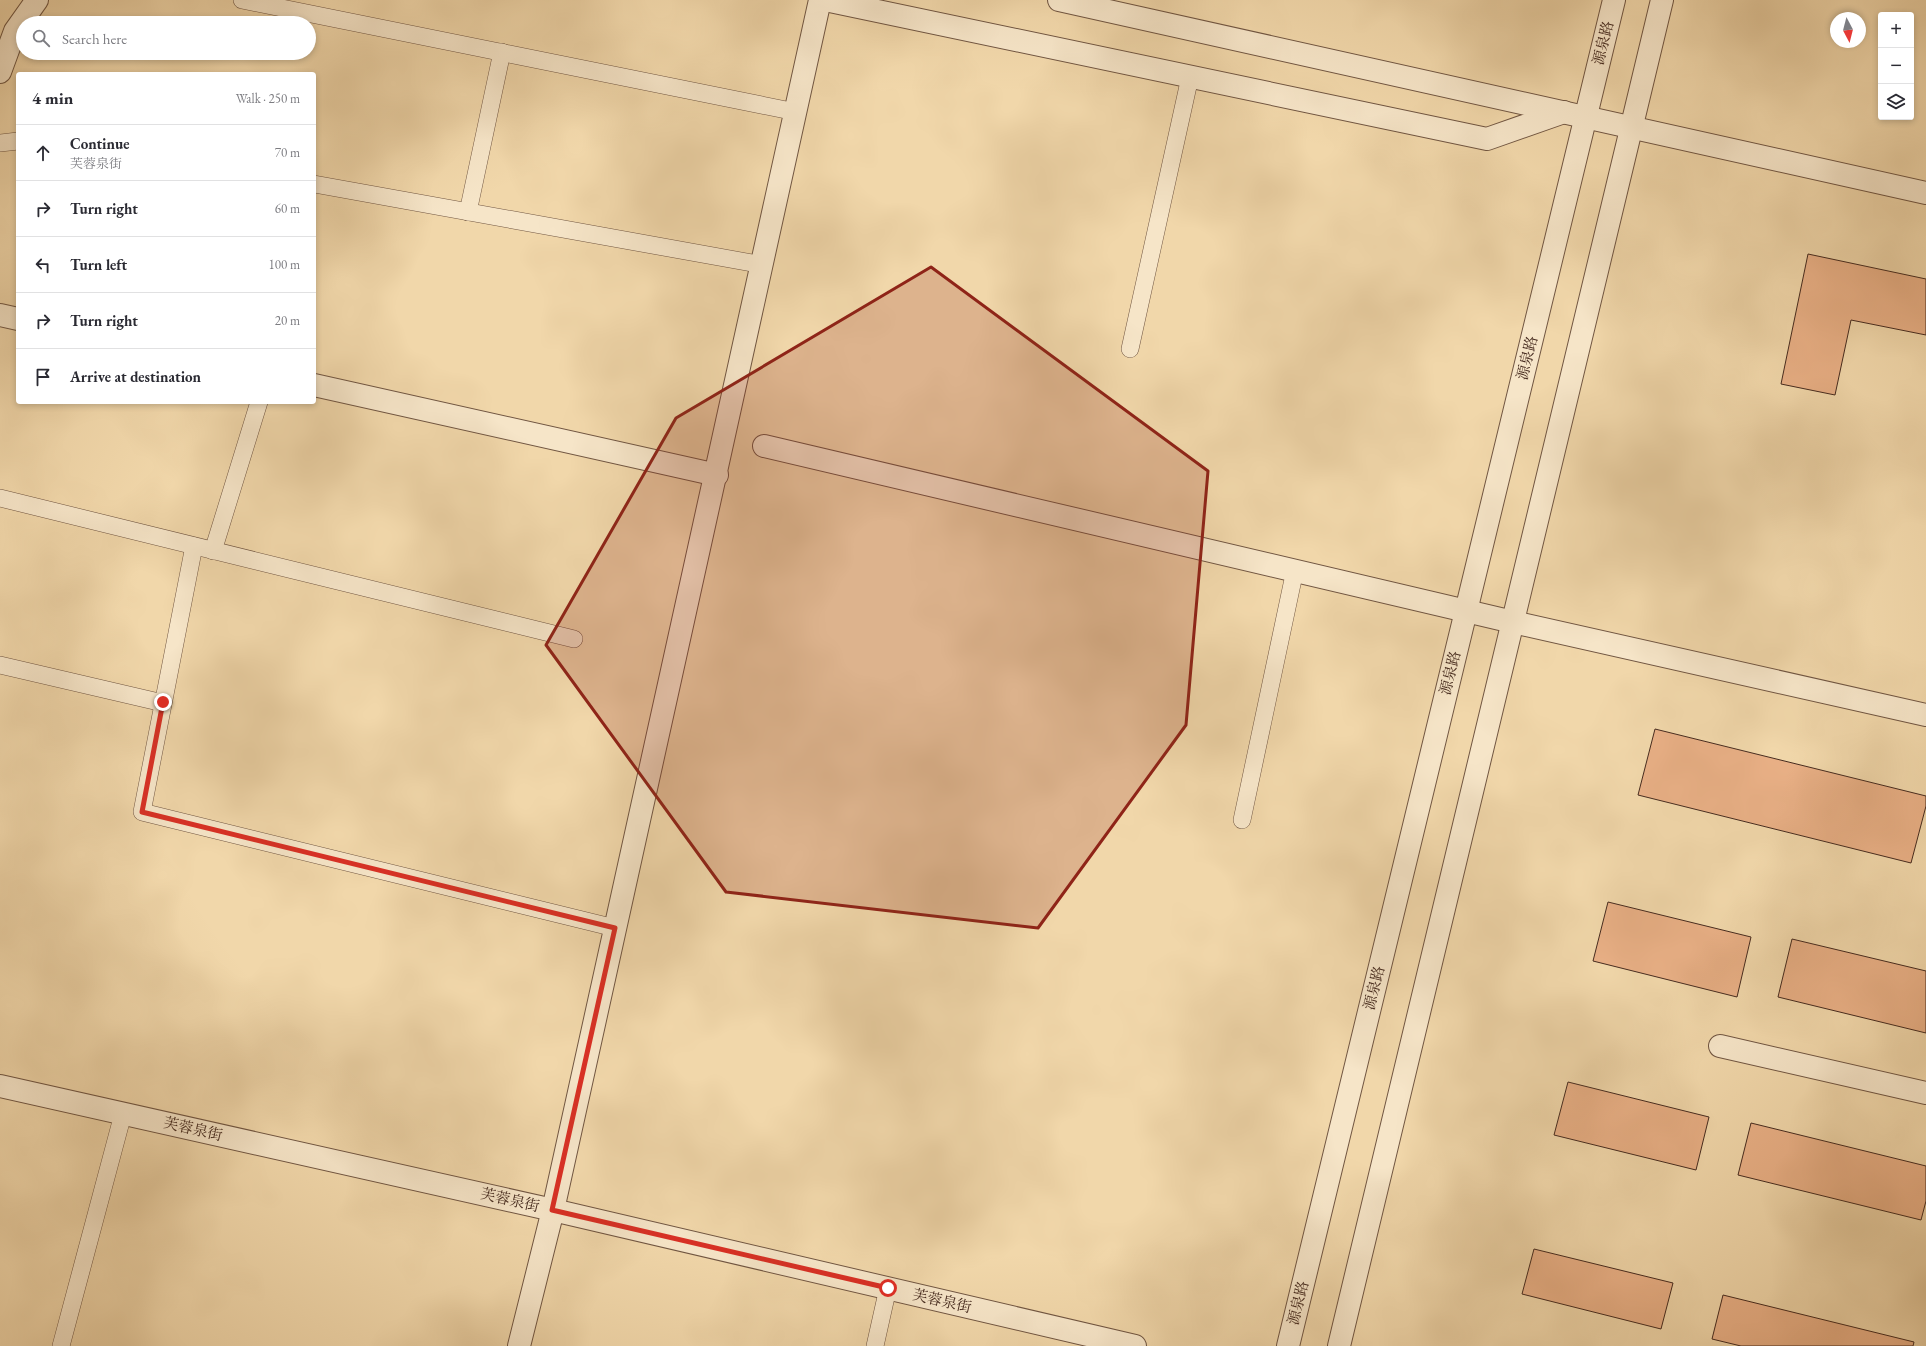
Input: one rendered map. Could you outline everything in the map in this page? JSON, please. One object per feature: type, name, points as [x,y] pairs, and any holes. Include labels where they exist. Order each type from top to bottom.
[{"type":"street","points":[[26,16],[37,0]]},
{"type":"street","points":[[519,1346],[552,1210],[717,475],[820,0]]},
{"type":"street","points":[[825,0],[1487,139],[1564,112]]},
{"type":"street","points":[[1059,0],[1926,193]]},
{"type":"street","name":"源泉路","points":[[1288,1346],[1614,0]]},
{"type":"street","points":[[1339,1346],[1662,0]]},
{"type":"street","points":[[0,72],[16,31]]},
{"type":"street","points":[[0,315],[16,319]]},
{"type":"street","points":[[316,385],[717,475]]},
{"type":"street","points":[[764,446],[1513,622],[1926,716]]},
{"type":"street","points":[[1720,1046],[1926,1093]]},
{"type":"street","name":"芙蓉泉街","points":[[0,1086],[552,1210],[1135,1346]]},
{"type":"lane","points":[[242,0],[796,112]]},
{"type":"lane","points":[[468,212],[502,52]]},
{"type":"lane","points":[[1130,349],[1190,76]]},
{"type":"lane","points":[[0,143],[16,141]]},
{"type":"lane","points":[[316,184],[762,265]]},
{"type":"lane","points":[[213,551],[258,404]]},
{"type":"lane","points":[[0,498],[574,639]]},
{"type":"lane","points":[[194,546],[142,812],[615,928]]},
{"type":"lane","points":[[1242,820],[1295,570]]},
{"type":"lane","points":[[0,666],[163,702]]},
{"type":"lane","points":[[60,1346],[123,1114]]},
{"type":"lane","points":[[875,1346],[888,1288]]},
{"type":"highlighted area","points":[[931,267],[1208,471],[1186,725],[1038,928],[726,892],[546,645],[676,418]]},
{"type":"building","points":[[1808,254],[1926,279],[1926,335],[1851,320],[1835,395],[1781,384]]},
{"type":"building","points":[[1655,729],[1926,796],[1926,806],[1911,863],[1638,795]]},
{"type":"building","points":[[1608,902],[1751,937],[1737,997],[1593,961]]},
{"type":"building","points":[[1792,939],[1926,971],[1926,1033],[1778,997]]},
{"type":"building","points":[[1568,1082],[1709,1117],[1696,1170],[1554,1135]]},
{"type":"building","points":[[1751,1123],[1926,1166],[1926,1201],[1921,1220],[1738,1175]]},
{"type":"building","points":[[1534,1249],[1673,1283],[1661,1329],[1522,1294]]},
{"type":"building","points":[[1723,1295],[1914,1342],[1913,1346],[1741,1346],[1712,1339]]},
{"type":"route","points":[[163,702],[142,812],[615,928],[552,1210],[888,1288]]}]
